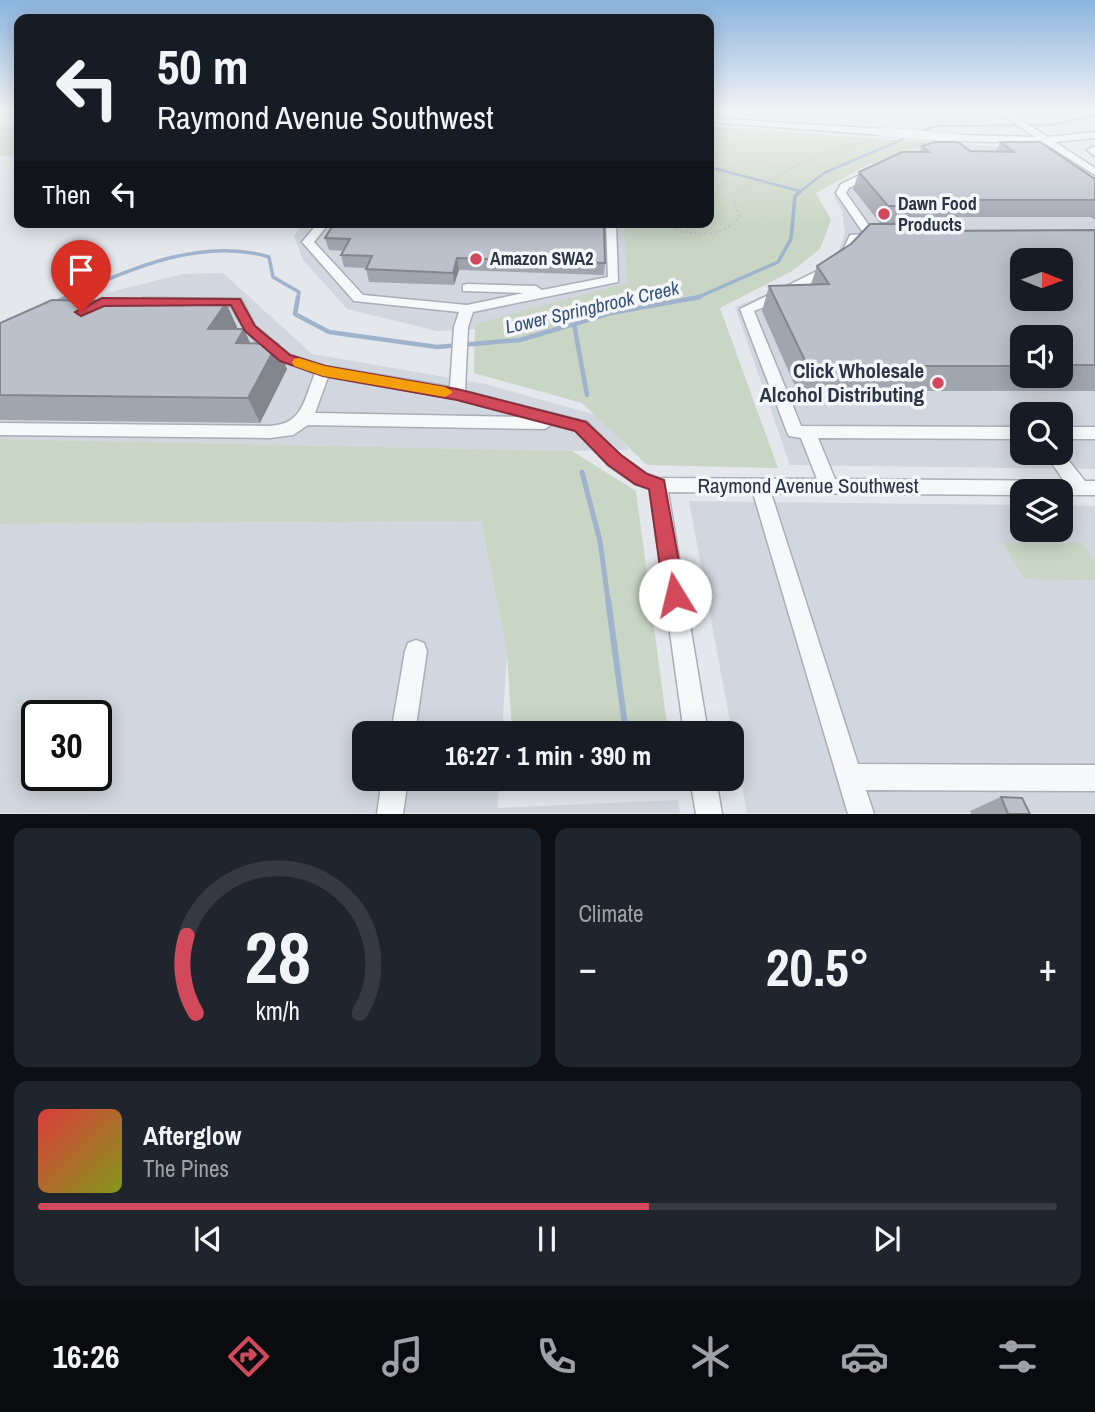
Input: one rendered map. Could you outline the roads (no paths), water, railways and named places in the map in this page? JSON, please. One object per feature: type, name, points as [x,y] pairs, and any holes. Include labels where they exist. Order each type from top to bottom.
[{"type":"street","points":[[1062,149],[1092,169]]},
{"type":"street","points":[[886,165],[842,188],[842,195],[879,237],[854,237],[850,247],[830,268],[797,287],[747,309],[795,432],[1010,433]]},
{"type":"street","points":[[1068,167],[1092,169]]},
{"type":"street","points":[[320,228],[308,243],[359,298],[467,309],[614,279],[611,228]]},
{"type":"street","points":[[467,288],[531,288],[545,293]]},
{"type":"street","name":"Raymond Avenue Southwest","points":[[129,302],[236,302],[250,328],[285,358],[323,371],[457,394],[572,423],[592,434],[614,460],[658,485],[1087,488]]},
{"type":"street","points":[[457,394],[461,327],[467,309]]},
{"type":"street","points":[[305,419],[323,371]]},
{"type":"street","points":[[0,429],[270,432],[287,430],[305,419],[572,423]]},
{"type":"street","points":[[807,432],[828,486]]},
{"type":"street","points":[[1073,433],[1095,433]]},
{"type":"street","points":[[1064,465],[1087,488]]},
{"type":"street","points":[[658,485],[694,721]]},
{"type":"street","points":[[760,486],[861,814]]},
{"type":"street","points":[[405,721],[416,651]]},
{"type":"street","points":[[849,778],[1095,778]]},
{"type":"street","points":[[390,814],[393,791]]},
{"type":"street","points":[[705,791],[709,814]]},
{"type":"waterway","name":"Lower Springbrook Creek","points":[[797,194],[824,173],[880,149]]},
{"type":"waterway","points":[[714,168],[800,191]]},
{"type":"waterway","name":"Lower Springbrook Creek","points":[[698,297],[778,262],[791,239],[795,196],[800,192]]},
{"type":"waterway","name":"Lower Springbrook Creek","points":[[63,299],[138,268],[190,254],[217,251],[269,257],[273,277],[299,292],[298,299]]},
{"type":"waterway","name":"Lower Springbrook Creek","points":[[56,302],[67,297]]},
{"type":"waterway","name":"Lower Springbrook Creek","points":[[298,297],[295,314],[329,332],[437,347],[520,340],[611,313],[698,297]]},
{"type":"waterway","points":[[574,324],[587,395]]},
{"type":"waterway","points":[[582,472],[600,541],[608,600]]},
{"type":"waterway","points":[[608,599],[624,721]]},
{"type":"place","name":"Dawn Food Products","points":[[884,214]]},
{"type":"place","name":"Amazon SWA2","points":[[476,259]]},
{"type":"place","name":"Click Wholesale Alcohol Distributing","points":[[938,383]]}]
